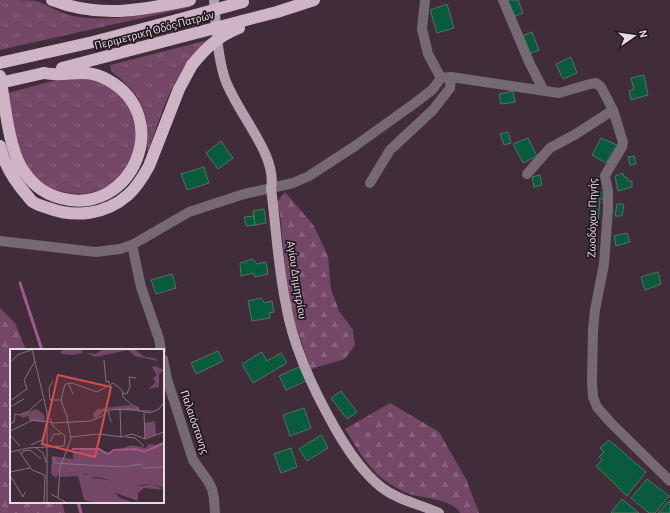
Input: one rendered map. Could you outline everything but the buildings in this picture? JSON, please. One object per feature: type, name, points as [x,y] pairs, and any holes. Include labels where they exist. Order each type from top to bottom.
[{"type":"highway","points":[[52,0],[74,7],[105,12],[141,10],[186,1]]},
{"type":"highway","points":[[0,146],[2,158],[15,181],[33,202],[59,212],[74,214],[88,214],[104,209],[128,195],[143,177],[149,166],[179,89],[192,65],[213,42],[241,24],[314,0]]},
{"type":"highway","name":"Περιμετρική Οδός Πατρών","points":[[0,63],[177,20],[246,1]]},
{"type":"highway","name":"Περιμετρική Οδός Πατρών","points":[[0,83],[169,40],[241,24]]},
{"type":"highway","points":[[0,76],[14,150],[20,166],[36,186],[45,192],[66,200],[90,199],[107,193],[123,182],[137,160],[142,137],[141,124],[137,111],[125,93],[102,76],[86,72],[56,75],[44,73]]},
{"type":"main road","name":"Αγίου Δημητρίου","points":[[214,0],[224,77],[236,104],[264,152],[273,180],[271,188],[286,305],[295,340],[318,398],[344,444],[364,470],[381,487],[398,498],[439,513]]},
{"type":"street","points":[[370,183],[390,150],[433,110],[450,88],[446,77],[428,54],[422,29],[425,0]]},
{"type":"street","points":[[503,0],[530,64],[544,91]]},
{"type":"street","points":[[0,241],[96,252],[120,249],[132,245],[189,212],[230,198],[298,181],[355,146],[432,90],[446,77]]},
{"type":"street","name":"Ζωοδόχου Πηγής","points":[[446,77],[562,93],[596,83],[601,87],[613,110],[623,142],[622,147],[605,176],[608,191],[608,210],[604,264],[593,329],[593,397],[598,407],[611,423],[670,481]]},
{"type":"street","points":[[527,174],[550,148],[576,134],[613,110]]},
{"type":"street","points":[[132,245],[141,287],[159,339],[161,349]]},
{"type":"street","name":"Παλαιόστανης","points":[[164,364],[167,379],[193,460],[212,489],[215,513]]},
{"type":"green space","points":[[0,0],[36,1],[63,13],[88,18],[118,18],[161,12],[190,5],[191,7],[0,50]]},
{"type":"green space","points":[[208,40],[192,57],[180,73],[164,106],[147,151],[147,125],[142,105],[130,88],[111,71],[110,65]]},
{"type":"green space","points":[[92,78],[109,87],[121,96],[127,105],[134,125],[136,139],[134,152],[120,176],[106,187],[98,191],[85,194],[74,194],[59,191],[39,181],[32,175],[25,162],[15,133],[8,93],[60,79]]},
{"type":"green space","points":[[285,192],[314,226],[328,256],[331,289],[339,311],[353,330],[355,345],[345,359],[311,369],[293,318],[288,295],[280,214],[277,202]]},
{"type":"green space","points":[[0,308],[15,323],[26,349],[10,349],[10,503],[62,503],[65,513],[0,513]]},
{"type":"green space","points":[[390,403],[439,432],[466,479],[479,513],[460,513],[456,508],[444,502],[407,493],[387,482],[372,469],[345,429]]},
{"type":"waterway","points":[[20,283],[42,349]]},
{"type":"waterway","points":[[78,503],[81,513]]}]
